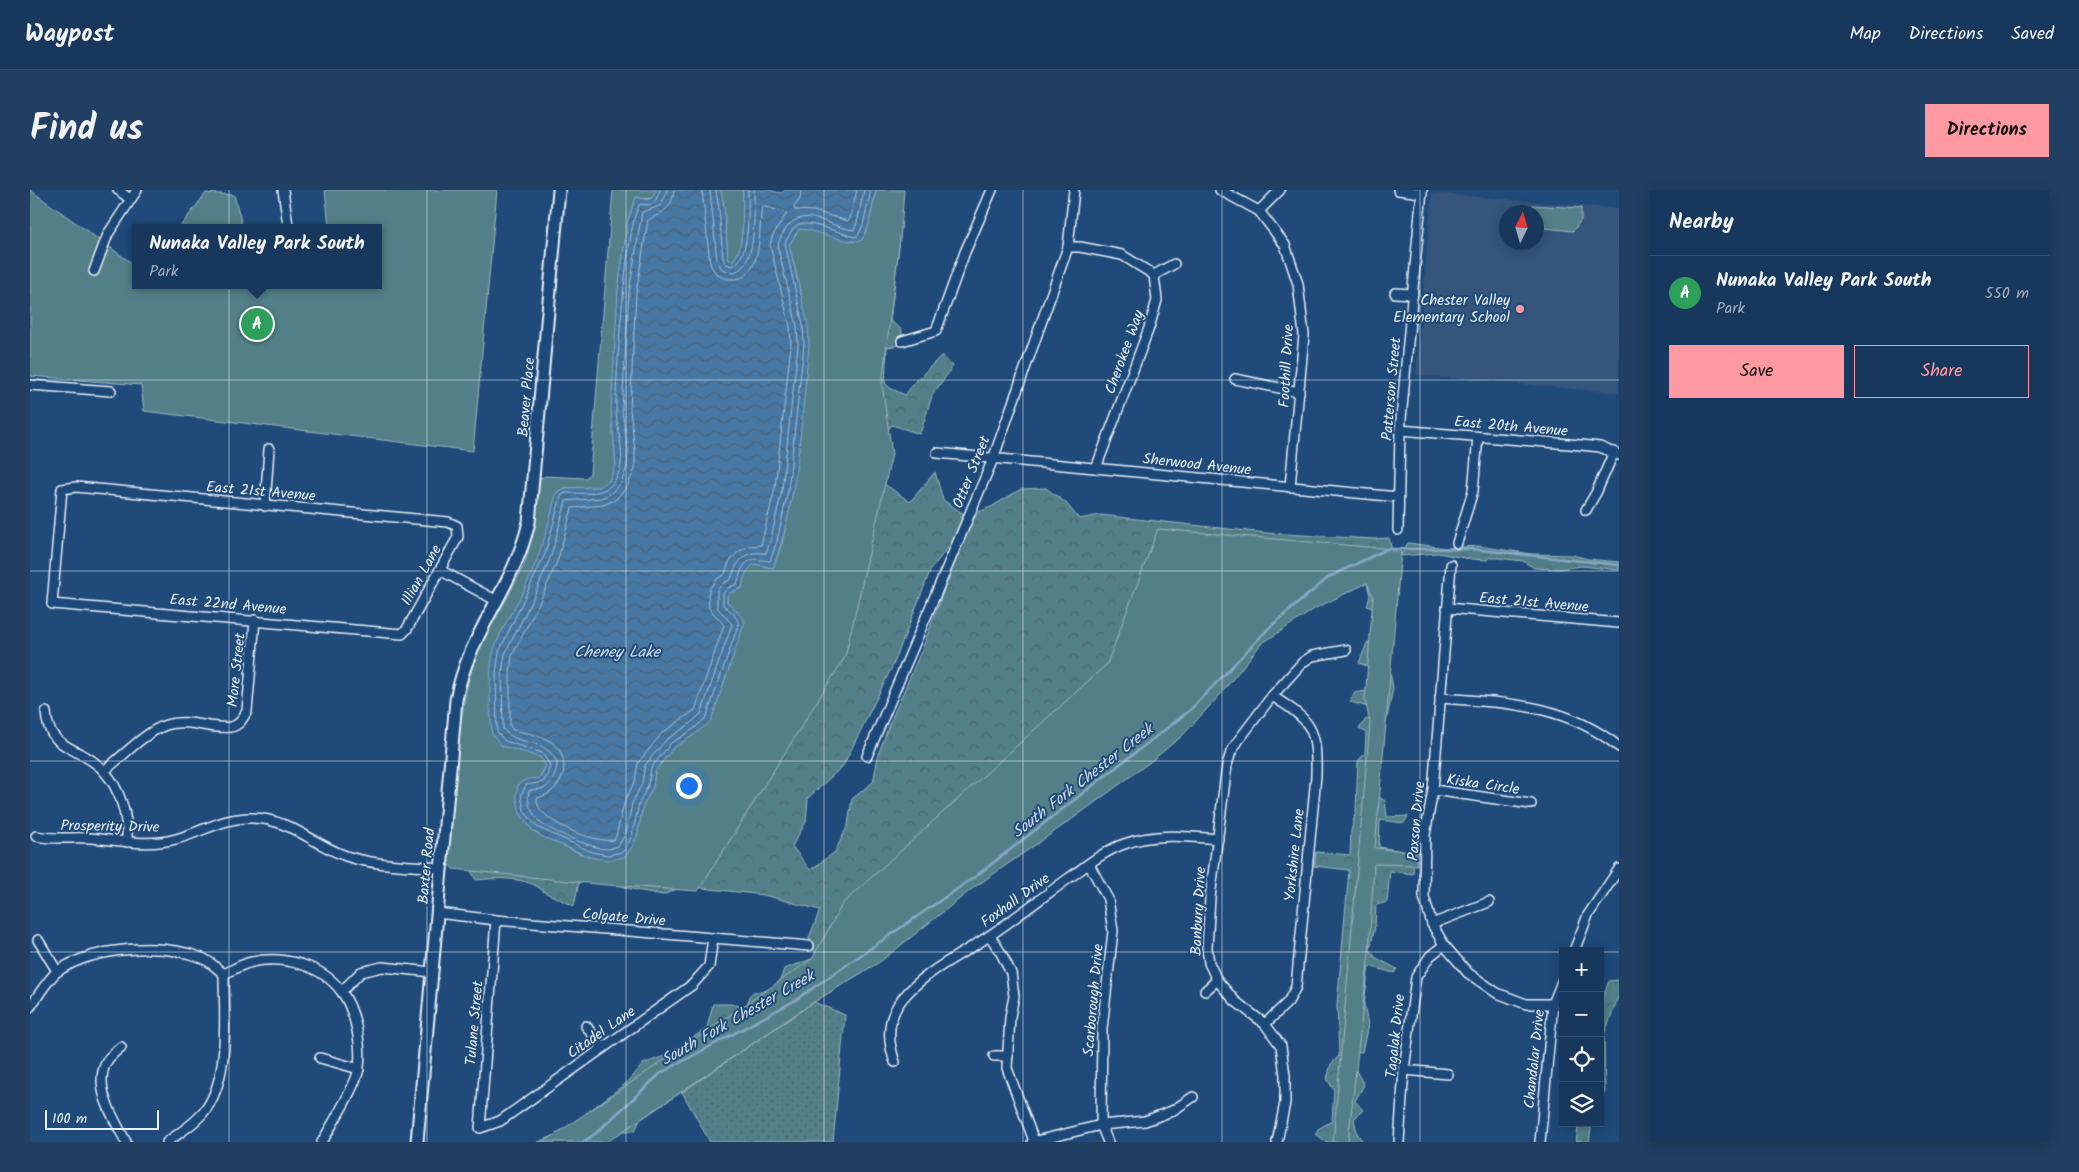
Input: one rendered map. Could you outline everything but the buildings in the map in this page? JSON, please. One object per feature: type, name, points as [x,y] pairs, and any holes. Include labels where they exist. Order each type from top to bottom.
[{"type":"street","points":[[118,190],[130,199]]},
{"type":"street","points":[[94,271],[108,234],[137,190]]},
{"type":"street","points":[[283,190],[288,224]]},
{"type":"street","name":"Beaver Place","points":[[497,601],[519,560],[529,522],[559,190]]},
{"type":"street","points":[[902,341],[936,331],[965,252],[992,190]]},
{"type":"street","name":"Otter Street","points":[[867,756],[993,458],[1068,247],[1074,190]]},
{"type":"street","name":"Foothill Drive","points":[[1220,190],[1259,211],[1285,245],[1298,284],[1304,335],[1290,487]]},
{"type":"street","points":[[1259,211],[1280,190]]},
{"type":"street","points":[[1398,190],[1422,192]]},
{"type":"street","name":"Patterson Street","points":[[1398,530],[1400,430],[1422,192]]},
{"type":"street","points":[[1068,247],[1080,247],[1122,255],[1154,275],[1174,264]]},
{"type":"street","name":"Cherokee Way","points":[[1096,468],[1149,328],[1157,300],[1154,275]]},
{"type":"street","points":[[1395,293],[1413,294]]},
{"type":"street","points":[[1235,379],[1299,392]]},
{"type":"street","points":[[30,384],[111,391]]},
{"type":"street","name":"East 20th Avenue","points":[[1400,430],[1600,447],[1616,453]]},
{"type":"street","points":[[1456,544],[1473,491],[1478,437]]},
{"type":"street","points":[[265,506],[270,449]]},
{"type":"street","name":"Sherwood Avenue","points":[[937,453],[1398,497]]},
{"type":"street","points":[[1586,510],[1616,453]]},
{"type":"street","name":"East 21st Avenue","points":[[52,604],[62,489],[76,487],[448,522],[457,526]]},
{"type":"street","name":"Illian Lane","points":[[402,634],[407,629],[458,537],[457,526]]},
{"type":"street","name":"Paxson Drive","points":[[1451,565],[1432,790],[1425,835],[1424,898],[1432,924],[1444,945],[1468,973],[1497,993],[1526,1004],[1553,1004]]},
{"type":"street","points":[[440,570],[497,601]]},
{"type":"street","name":"Baxter Road","points":[[417,1142],[459,683],[475,642],[497,601]]},
{"type":"street","name":"East 22nd Avenue","points":[[52,604],[402,634]]},
{"type":"street","name":"East 21st Avenue","points":[[1447,608],[1619,623]]},
{"type":"street","name":"More Street","points":[[104,771],[154,730],[168,725],[183,723],[232,727],[240,722],[247,711],[255,620]]},
{"type":"street","name":"Banbury Drive","points":[[1277,1142],[1284,1109],[1285,1075],[1281,1046],[1265,1024],[1235,1001],[1217,980],[1209,963],[1210,898],[1227,765],[1231,752],[1272,696],[1304,662],[1312,656],[1346,650]]},
{"type":"street","name":"Yorkshire Lane","points":[[1265,1024],[1288,1002],[1296,986],[1316,776],[1316,753],[1313,733],[1298,713],[1272,696]]},
{"type":"street","points":[[1440,698],[1521,704],[1554,712],[1594,728],[1619,747]]},
{"type":"street","points":[[46,712],[46,723],[52,735],[59,742],[78,752],[104,771],[118,794],[124,810],[128,825],[127,842]]},
{"type":"street","name":"Kiska Circle","points":[[1432,790],[1530,804]]},
{"type":"street","name":"Prosperity Drive","points":[[36,836],[52,839],[86,838],[146,843],[175,839],[235,818],[253,818],[284,824],[346,856],[367,861],[441,868]]},
{"type":"street","name":"Foxhall Drive","points":[[894,1062],[889,1046],[890,1019],[902,998],[944,964],[990,936],[1090,864],[1122,845],[1148,836],[1185,836],[1218,839]]},
{"type":"street","name":"Scarborough Drive","points":[[1090,864],[1108,899],[1113,931],[1102,1028],[1101,1125],[1108,1142]]},
{"type":"street","points":[[1576,947],[1588,915],[1619,869]]},
{"type":"street","points":[[1432,924],[1489,902]]},
{"type":"street","name":"Colgate Drive","points":[[438,913],[496,920],[809,946]]},
{"type":"street","name":"Tulane Street","points":[[480,1128],[496,920]]},
{"type":"street","points":[[990,936],[1011,974],[1014,996],[1010,1017],[1007,1068],[1033,1142],[1101,1125],[1145,1121],[1172,1111],[1192,1096]]},
{"type":"street","name":"Citadel Lane","points":[[480,1128],[500,1121],[692,985],[709,966],[713,938]]},
{"type":"street","points":[[38,940],[57,971]]},
{"type":"street","name":"Tagalak Drive","points":[[1399,1142],[1404,1070],[1416,977],[1430,956],[1444,945]]},
{"type":"street","points":[[30,1007],[57,971],[92,956],[133,949],[175,950],[204,959],[224,974]]},
{"type":"street","points":[[224,974],[251,962],[281,959],[308,967],[326,976],[342,991],[354,1016],[360,1046],[359,1069],[322,1142]]},
{"type":"street","points":[[342,991],[361,972],[382,968],[432,972]]},
{"type":"street","points":[[166,1142],[187,1128],[204,1113],[220,1080],[224,1047],[224,974]]},
{"type":"street","points":[[1205,991],[1217,980]]},
{"type":"street","name":"Chandalar Drive","points":[[1540,1142],[1553,1004],[1559,990]]},
{"type":"street","points":[[586,1026],[603,1048]]},
{"type":"street","points":[[121,1047],[107,1060],[100,1079],[108,1107],[126,1142]]},
{"type":"street","points":[[994,1056],[1008,1056]]},
{"type":"street","points":[[320,1058],[359,1069]]},
{"type":"street","points":[[1404,1070],[1448,1074]]},
{"type":"shaded area","name":"Chester Valley Elementary School","points":[[1432,193],[1619,209],[1619,393],[1416,375]]},
{"type":"green space","points":[[30,190],[132,263],[132,289],[382,289],[382,224],[329,224],[325,190],[497,190],[473,451],[144,411],[141,385],[30,376]]},
{"type":"green space","points":[[613,190],[656,190],[652,198],[643,199],[633,205],[628,220],[618,290],[613,431],[616,464],[609,481],[599,487],[565,488],[558,491],[541,552],[511,615],[491,706],[492,734],[540,757],[546,765],[520,813],[533,831],[581,854],[637,836],[643,806],[653,787],[655,771],[674,747],[694,735],[736,610],[727,602],[727,596],[731,592],[742,588],[744,577],[751,566],[755,564],[773,568],[782,543],[793,492],[801,292],[789,245],[799,229],[811,229],[854,242],[868,227],[876,190],[904,190],[901,230],[882,384],[892,454],[845,657],[698,891],[607,885],[453,869],[449,865],[448,860],[450,818],[461,718],[468,682],[477,649],[525,563],[534,528],[539,479],[545,476],[586,478],[590,473]]},
{"type":"green space","points":[[721,190],[743,190],[742,237],[733,261],[728,258]]},
{"type":"green space","points":[[876,190],[900,239],[890,321],[902,330],[901,345],[887,347],[885,383],[890,388],[905,395],[942,355],[953,366],[932,396],[920,434],[892,425],[885,433],[883,483],[910,502],[935,472],[943,500],[964,514],[951,544],[931,569],[894,663],[843,766],[808,798],[806,822],[792,846],[810,870],[835,852],[848,825],[852,799],[873,782],[879,752],[923,647],[967,527],[979,512],[1021,489],[1046,488],[1066,503],[1079,519],[1100,515],[1266,533],[1374,539],[1389,538],[1393,556],[1400,556],[1388,662],[1393,688],[1372,792],[1385,801],[1387,817],[1408,816],[1404,823],[1380,820],[1379,847],[1414,853],[1413,874],[1390,871],[1387,902],[1376,905],[1375,927],[1370,949],[1375,957],[1397,969],[1394,973],[1369,966],[1364,1005],[1368,1025],[1362,1052],[1344,1049],[1364,1085],[1355,1101],[1363,1110],[1354,1119],[1357,1133],[1363,1142],[1326,1142],[1316,1134],[1318,1129],[1332,1121],[1334,1090],[1327,1079],[1331,1064],[1339,1056],[1337,1005],[1349,870],[1314,866],[1316,852],[1350,855],[1351,831],[1356,810],[1358,761],[1365,753],[1366,732],[1359,729],[1366,719],[1373,720],[1380,710],[1350,702],[1354,693],[1372,690],[1372,668],[1359,663],[1367,643],[1378,638],[1389,615],[1367,606],[1370,596],[1367,583],[1284,611],[868,959],[865,970],[814,1002],[640,1120],[635,1131],[619,1131],[595,1142],[538,1142],[556,1135],[568,1127],[629,1081],[643,1064],[667,1055],[707,1028],[713,1004],[730,1004],[749,1008],[748,998],[753,992],[777,989],[784,969],[817,957],[809,938],[820,910],[764,895],[684,886],[663,895],[631,889],[604,880],[868,227]]},
{"type":"green space","points":[[206,193],[234,195],[242,224],[182,224]]},
{"type":"green space","points":[[1544,206],[1581,208],[1581,220],[1573,231],[1544,228]]},
{"type":"green space","points":[[1158,529],[1401,551],[1375,848],[1417,852],[1417,865],[1374,864],[1369,952],[1348,1142],[1333,1142],[1370,723],[1365,700],[1373,596],[1367,583],[1316,608],[1261,644],[1219,696],[1182,736],[1071,820],[972,889],[881,961],[814,1002],[607,1142],[544,1142],[812,959],[843,903],[1107,664]]},
{"type":"green space","points":[[1408,543],[1447,548],[1478,546],[1532,554],[1572,555],[1588,559],[1619,562],[1619,570],[1581,566],[1559,569],[1534,568],[1523,561],[1489,557],[1487,560],[1470,559],[1438,553],[1400,556]]},
{"type":"green space","points":[[470,869],[580,877],[574,906],[530,883],[512,879],[476,880]]},
{"type":"green space","points":[[1619,980],[1619,995],[1604,1035],[1604,995],[1609,981]]},
{"type":"green space","points":[[814,1002],[845,1015],[833,1142],[710,1142],[682,1092]]},
{"type":"green space","points":[[1604,1035],[1605,1092],[1604,1094]]},
{"type":"green space","points":[[1591,1127],[1589,1142],[1576,1142],[1578,1128]]},
{"type":"water","name":"Cheney Lake","points":[[656,190],[721,190],[728,258],[733,261],[742,237],[743,190],[768,190],[781,193],[786,190],[876,190],[868,227],[862,240],[848,241],[799,229],[789,245],[808,325],[809,345],[798,458],[782,541],[773,568],[755,564],[746,574],[742,588],[731,592],[727,596],[727,602],[745,621],[711,721],[694,735],[674,747],[655,771],[653,787],[643,806],[637,836],[629,852],[624,857],[608,860],[590,857],[545,838],[533,831],[520,813],[516,795],[518,785],[528,779],[540,778],[546,765],[540,757],[502,746],[492,734],[490,680],[494,650],[504,626],[525,588],[539,553],[556,494],[565,488],[599,487],[609,481],[616,464],[611,410],[618,290],[628,220],[636,197],[648,200],[652,198]]},
{"type":"waterway","name":"South Fork Chester Creek","points":[[583,1142],[595,1134],[661,1073],[794,1001],[976,876],[1189,711],[1270,627],[1329,577],[1387,549],[1471,549],[1619,565]]},
{"type":"place","name":"Chester Valley Elementary School","points":[[1520,309]]},
{"type":"place","name":"Nunaka Valley Park South","points":[[257,324]]}]
